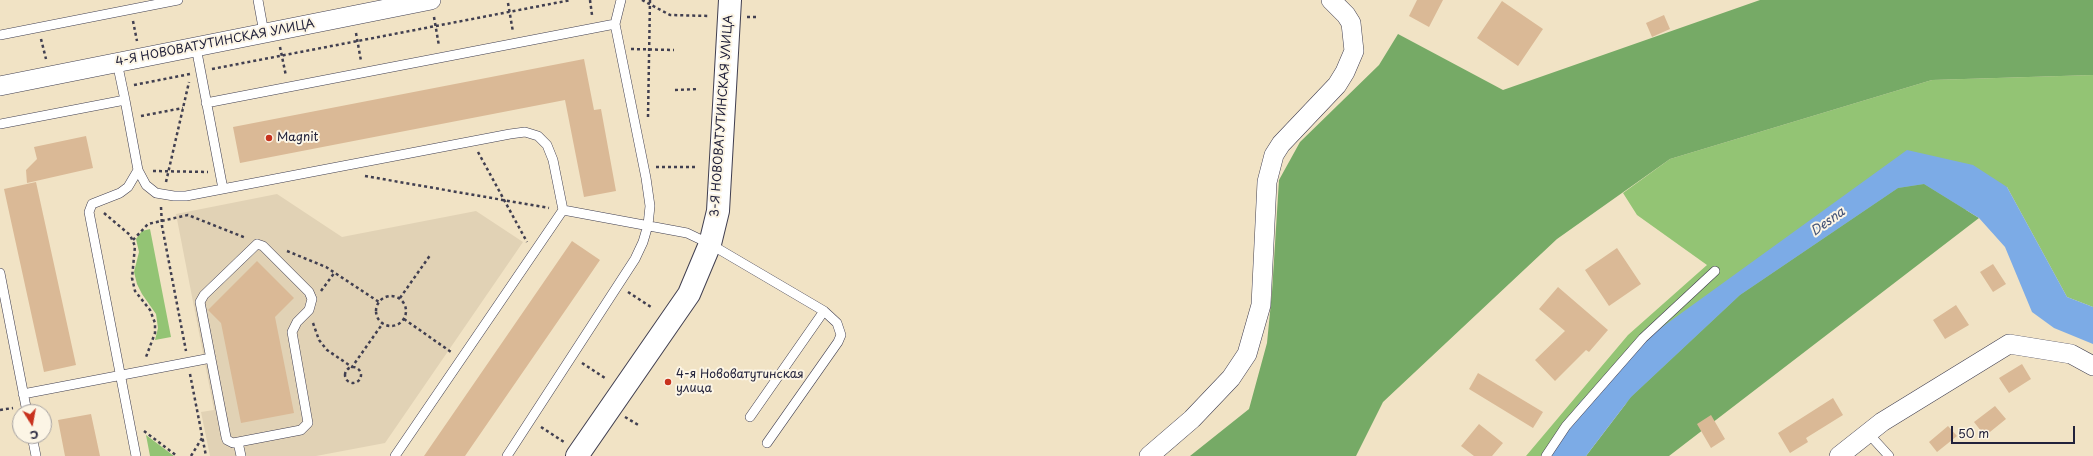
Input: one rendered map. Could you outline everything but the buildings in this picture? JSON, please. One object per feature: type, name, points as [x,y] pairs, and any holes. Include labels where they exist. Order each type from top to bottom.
[{"type":"street","points":[[1150,456],[1192,419],[1231,378],[1247,354],[1261,305],[1267,182],[1274,155],[1280,144],[1337,84],[1346,72],[1354,51],[1351,23],[1346,15],[1331,0]]},
{"type":"street","name":"3-Я НОВОВАТУТИНСКАЯ УЛИЦА","points":[[570,449],[689,294],[710,244],[718,211],[729,8]]},
{"type":"street","name":"4-Я НОВОВАТУТИНСКАЯ УЛИЦА","points":[[0,86],[264,33],[432,9]]},
{"type":"street","points":[[1839,456],[1882,422],[2009,344],[2071,354],[2093,366]]},
{"type":"lane","points":[[0,35],[177,0]]},
{"type":"lane","points":[[258,0],[264,33]]},
{"type":"lane","points":[[507,456],[637,254],[648,225],[650,206],[644,166],[615,24],[621,0]]},
{"type":"lane","points":[[206,103],[615,24]]},
{"type":"lane","points":[[196,47],[196,70],[206,103],[223,189]]},
{"type":"lane","points":[[117,62],[138,170],[146,184],[156,192],[163,195],[186,196],[525,132],[538,136],[547,145],[553,160],[563,210],[395,456]]},
{"type":"lane","points":[[0,124],[125,100]]},
{"type":"lane","points":[[136,456],[89,212],[92,204],[120,193],[128,187],[138,170]]},
{"type":"lane","points":[[563,210],[687,233],[710,244],[824,311],[840,329],[841,335],[838,342],[767,443]]},
{"type":"lane","points":[[260,245],[309,292],[312,299],[311,306],[297,322],[292,332],[308,423],[300,430],[233,443],[227,440],[201,306],[201,298],[260,245]]},
{"type":"lane","points":[[1546,456],[1566,426],[1643,338],[1715,271]]},
{"type":"lane","points":[[0,273],[25,404]]},
{"type":"lane","points":[[750,417],[824,311]]},
{"type":"lane","points":[[23,394],[211,358]]},
{"type":"lane","points":[[1868,433],[1889,456]]},
{"type":"lane","points":[[238,442],[241,456]]},
{"type":"lane","points":[[34,444],[36,456]]},
{"type":"path","points":[[123,87],[191,74],[196,70],[357,42],[571,0]]},
{"type":"path","points":[[642,0],[666,14],[676,16],[729,8],[757,17]]},
{"type":"path","points":[[648,125],[650,0]]},
{"type":"path","points":[[508,3],[516,43]]},
{"type":"path","points":[[131,9],[137,42]]},
{"type":"path","points":[[432,9],[441,58]]},
{"type":"path","points":[[39,28],[46,60]]},
{"type":"path","points":[[356,32],[363,72]]},
{"type":"path","points":[[280,47],[288,87]]},
{"type":"path","points":[[621,49],[674,50]]},
{"type":"path","points":[[196,70],[191,74],[168,171],[163,195],[161,220],[206,456]]},
{"type":"path","points":[[674,90],[699,90]]},
{"type":"path","points":[[128,118],[183,108]]},
{"type":"path","points":[[472,141],[533,253]]},
{"type":"path","points":[[644,166],[697,167]]},
{"type":"path","points":[[138,170],[220,173]]},
{"type":"path","points":[[358,174],[563,210]]},
{"type":"path","points":[[92,204],[130,235],[135,256],[132,270],[134,285],[139,298],[150,310],[155,323],[155,333],[150,350],[138,372]]},
{"type":"path","points":[[132,240],[148,224],[188,215],[260,245],[292,253],[326,267],[379,302]]},
{"type":"path","points":[[400,298],[432,254]]},
{"type":"path","points":[[618,285],[651,307]]},
{"type":"path","points":[[386,296],[396,296],[400,298],[405,304],[406,312],[404,319],[397,325],[388,325],[383,323],[376,314],[379,302],[386,296]]},
{"type":"path","points":[[311,306],[313,324],[319,340],[331,354],[352,367],[360,372],[359,379],[354,383],[347,380],[345,374],[346,371],[352,367],[383,323]]},
{"type":"path","points":[[404,319],[448,350]]},
{"type":"path","points":[[572,356],[605,378]]},
{"type":"path","points":[[130,420],[177,456]]},
{"type":"path","points":[[530,420],[570,449]]},
{"type":"path","points":[[191,456],[203,437]]},
{"type":"shaded area","points":[[277,194],[342,237],[476,211],[523,242],[385,443],[316,456],[210,456],[201,412],[214,410],[176,214]]},
{"type":"green space","points":[[1760,0],[2093,0],[2093,75],[1932,80],[1670,159],[1557,239],[1383,402],[1356,456],[1190,456],[1249,409],[1267,343],[1272,292],[1279,180],[1300,142],[1379,65],[1398,34],[1503,90]]},
{"type":"green space","points":[[2093,75],[2093,307],[2067,297],[2007,187],[1556,443],[1552,456],[1526,456],[1628,335],[1707,265],[1637,215],[1623,193],[1670,159],[1932,80]]},
{"type":"green space","points":[[1924,184],[1979,218],[1669,456],[1586,456],[1631,397],[1740,295],[1898,188]]},
{"type":"green space","points":[[150,229],[171,337],[155,340],[158,328],[156,314],[142,294],[137,284],[134,272],[139,252],[136,239],[142,231]]},
{"type":"green space","points":[[146,435],[174,456],[150,456]]},
{"type":"water","name":"Desna","points":[[1907,150],[1973,165],[2007,187],[2067,297],[2093,307],[2093,344],[2054,328],[2032,312],[2005,247],[1979,218],[1924,184],[1898,188],[1740,295],[1631,397],[1586,456],[1552,456],[1556,443],[1579,403],[1658,330]]},
{"type":"place","name":"Magnit","points":[[269,138]]},
{"type":"place","name":"4-я Нововатутинская улица","points":[[668,382]]}]
